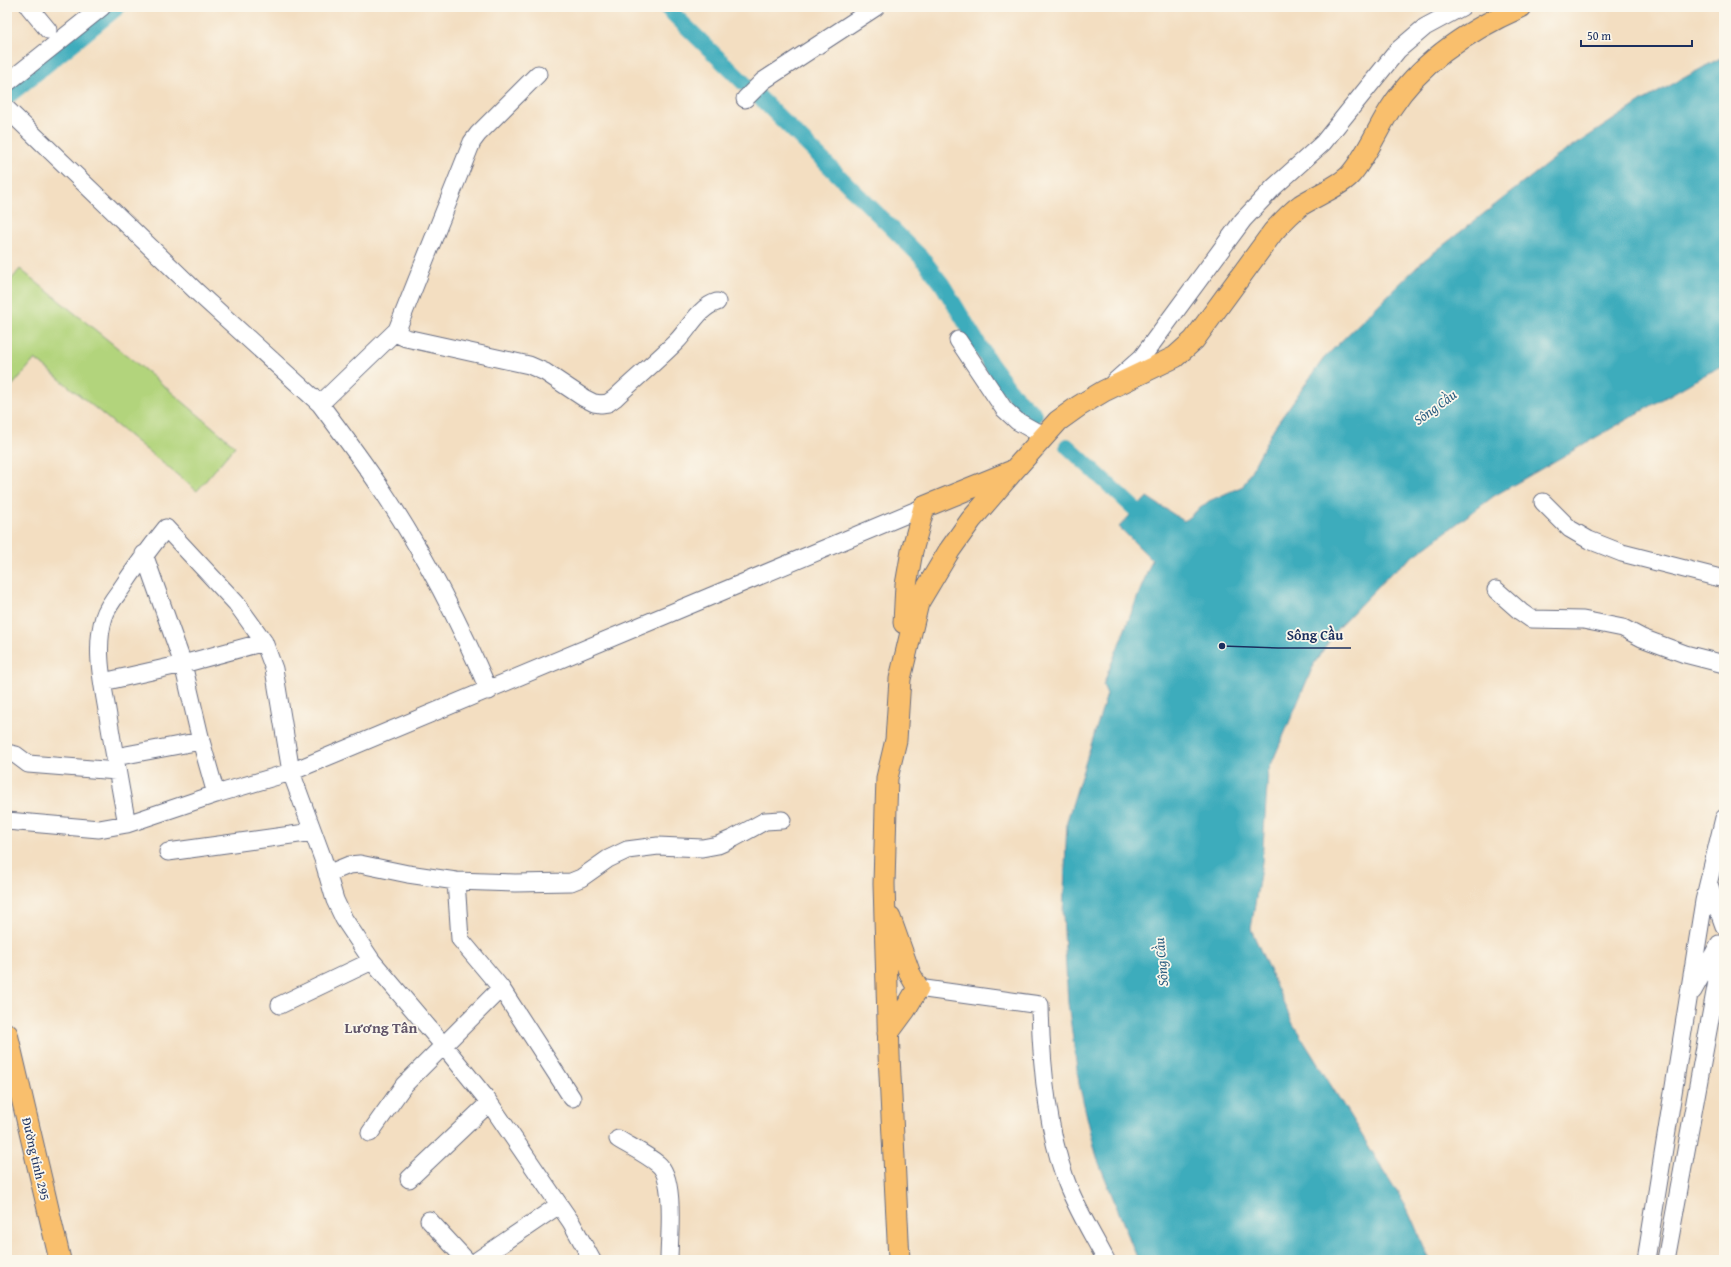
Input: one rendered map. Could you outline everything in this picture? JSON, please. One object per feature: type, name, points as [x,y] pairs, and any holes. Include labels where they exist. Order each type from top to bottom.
[{"type":"main road","points":[[900,679],[918,603],[948,551],[971,520],[1058,421],[1104,391],[1166,362],[1187,348],[1273,232],[1287,216],[1301,205],[1349,176],[1400,94],[1448,48],[1486,24],[1521,7]]},
{"type":"main road","points":[[899,1260],[888,1033],[885,909],[886,808],[887,778],[896,740],[906,585],[912,551],[924,507],[1014,470]]},
{"type":"main road","points":[[885,909],[896,934],[910,974],[918,988],[905,1010],[888,1033]]},
{"type":"main road","name":"Đường tỉnh 295","points":[[7,1034],[60,1260]]},
{"type":"main road","points":[[885,1260],[886,1233],[894,1171]]},
{"type":"street","points":[[29,7],[48,30]]},
{"type":"street","points":[[7,83],[102,7]]},
{"type":"street","points":[[745,99],[762,81],[876,7]]},
{"type":"street","points":[[1104,391],[1142,357],[1243,220],[1274,187],[1323,143],[1398,50],[1425,27],[1462,7]]},
{"type":"street","points":[[320,404],[346,377],[395,333],[401,322],[472,142],[478,134],[538,74]]},
{"type":"street","points":[[7,109],[197,292],[320,404],[382,491],[415,544],[450,605],[489,691]]},
{"type":"street","points":[[395,333],[406,338],[530,365],[559,380],[584,398],[601,404],[608,403],[615,398],[678,340],[696,317],[712,303],[716,302]]},
{"type":"street","points":[[958,340],[1004,409],[1017,421],[1033,430],[1046,434]]},
{"type":"street","points":[[1543,502],[1570,529],[1589,540],[1622,553],[1724,579]]},
{"type":"street","points":[[7,821],[100,829],[127,824],[216,794],[291,772],[489,691],[924,507]]},
{"type":"street","points":[[127,824],[103,682],[99,645],[104,616],[144,554],[166,528],[236,603],[264,642],[274,669],[291,772],[313,832],[335,900],[344,919],[372,961],[444,1046],[489,1103],[559,1205],[592,1260]]},
{"type":"street","points":[[144,554],[183,664],[201,741],[216,794]]},
{"type":"street","points":[[1496,590],[1531,619],[1583,620],[1623,628],[1642,638],[1685,654],[1724,664]]},
{"type":"street","points":[[103,682],[183,664],[264,642]]},
{"type":"street","points":[[7,753],[16,755],[28,764],[116,764],[201,741]]},
{"type":"street","points":[[1646,1260],[1704,902],[1724,818]]},
{"type":"street","points":[[327,874],[349,865],[360,864],[408,874],[456,881],[515,883],[571,882],[581,878],[608,859],[627,850],[658,846],[702,848],[718,845],[765,821],[782,820]]},
{"type":"street","points":[[168,852],[313,832]]},
{"type":"street","points":[[456,881],[460,939],[501,988],[572,1098]]},
{"type":"street","points":[[1709,884],[1724,926]]},
{"type":"street","points":[[1687,1003],[1724,935]]},
{"type":"street","points":[[1666,1260],[1724,943]]},
{"type":"street","points":[[280,1005],[372,961]]},
{"type":"street","points":[[370,1133],[404,1086],[501,988]]},
{"type":"street","points":[[918,988],[1040,1005],[1042,1052],[1056,1146],[1065,1179],[1106,1260]]},
{"type":"street","points":[[409,1179],[489,1103]]},
{"type":"street","points":[[618,1140],[658,1164],[664,1170],[670,1191],[669,1260]]},
{"type":"street","points":[[478,1260],[559,1205]]},
{"type":"street","points":[[428,1220],[466,1260]]},
{"type":"green space","points":[[20,269],[156,379],[235,446],[197,491],[35,359],[7,392],[7,285]]},
{"type":"water","name":"Sông Cầu","points":[[1724,56],[1724,366],[1708,373],[1494,496],[1391,573],[1337,629],[1314,664],[1268,772],[1262,862],[1251,929],[1293,1024],[1407,1208],[1430,1260],[1138,1260],[1097,1158],[1079,1084],[1068,1003],[1063,915],[1067,821],[1107,694],[1103,685],[1152,560],[1119,527],[1147,497],[1184,521],[1209,501],[1243,486],[1274,428],[1324,358],[1423,261],[1555,158],[1642,101]]},
{"type":"waterway","points":[[7,97],[118,7]]},
{"type":"waterway","points":[[666,7],[744,83]]},
{"type":"waterway","points":[[757,95],[921,257],[942,284],[990,363],[1012,393],[1035,415]]},
{"type":"waterway","points":[[1067,446],[1151,524]]},
{"type":"place","name":"Sông Cầu","points":[[1222,646]]},
{"type":"district","name":"Lương Tân","points":[[381,1027]]}]
